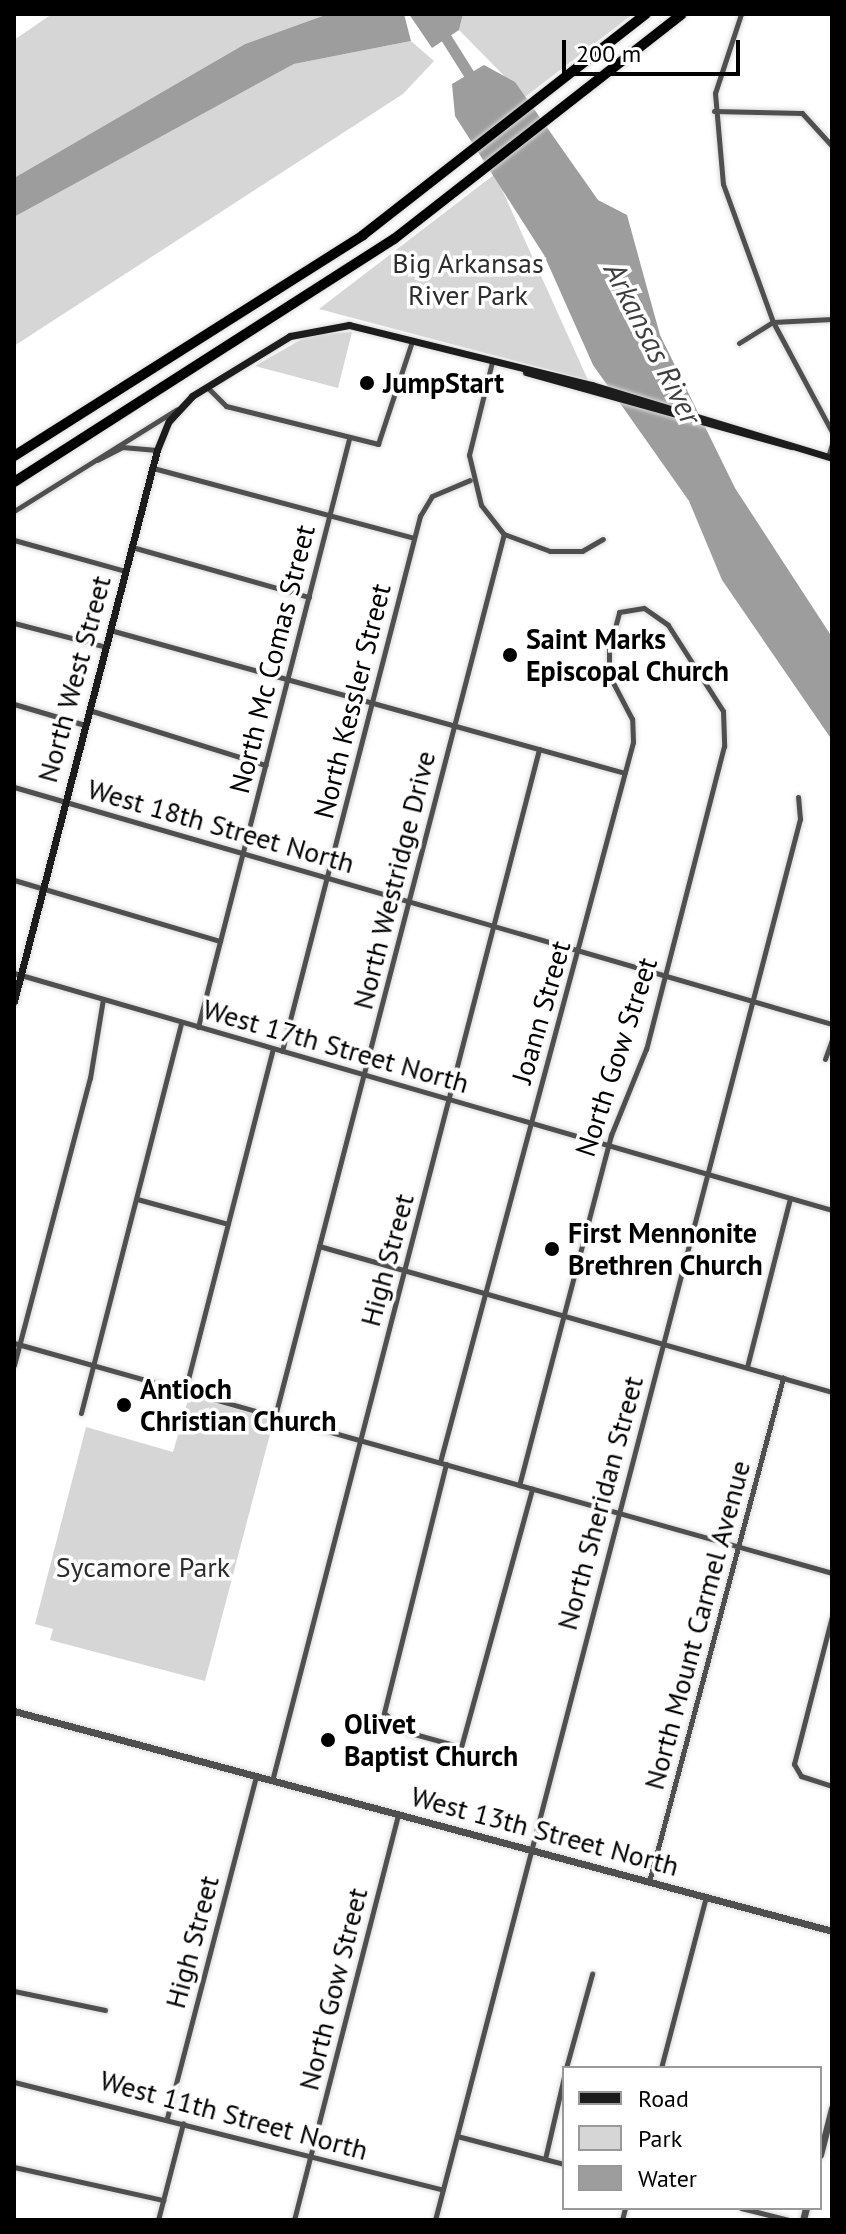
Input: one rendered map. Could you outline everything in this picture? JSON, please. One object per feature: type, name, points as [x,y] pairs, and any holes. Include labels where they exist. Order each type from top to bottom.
[{"type":"highway","points":[[14,456],[363,235],[646,14]]},
{"type":"highway","points":[[14,482],[334,281],[478,175],[682,14]]},
{"type":"main road","name":"North West Street","points":[[14,1001],[17,974],[43,889],[152,468],[157,450],[177,409],[290,336],[323,326],[412,341]]},
{"type":"main road","points":[[412,341],[524,371],[595,395],[792,446]]},
{"type":"main road","points":[[524,371],[592,385],[717,420],[830,458]]},
{"type":"street","points":[[741,14],[720,65],[714,111],[731,220],[773,322],[832,432]]},
{"type":"street","points":[[714,111],[802,113],[832,146]]},
{"type":"street","points":[[739,343],[773,322],[832,319]]},
{"type":"street","points":[[207,387],[226,406],[371,445],[386,438],[412,341]]},
{"type":"street","points":[[492,362],[469,455],[470,480],[504,534],[550,551],[582,551],[603,539]]},
{"type":"street","points":[[14,511],[177,409]]},
{"type":"street","name":"North Mc Comas Street","points":[[198,1027],[349,439]]},
{"type":"street","points":[[830,458],[832,444]]},
{"type":"street","points":[[86,465],[122,447],[157,450]]},
{"type":"street","points":[[152,468],[414,538]]},
{"type":"street","name":"North Kessler Street","points":[[282,1051],[414,538],[432,496],[470,480]]},
{"type":"street","name":"North Westridge Drive","points":[[275,1416],[504,534]]},
{"type":"street","points":[[14,540],[125,571]]},
{"type":"street","points":[[132,547],[309,597]]},
{"type":"street","name":"Joann Street","points":[[532,1489],[461,1747],[385,1720],[485,1290],[580,951],[625,773],[632,719],[609,675],[609,650],[619,612],[637,607],[654,613]]},
{"type":"street","name":"North Gow Street","points":[[519,1485],[608,1146],[665,976],[725,721],[683,644],[654,613]]},
{"type":"street","points":[[14,623],[106,647]]},
{"type":"street","points":[[110,630],[625,773]]},
{"type":"street","points":[[14,704],[85,725]]},
{"type":"street","points":[[89,710],[266,765]]},
{"type":"street","name":"High Street","points":[[272,1781],[539,749]]},
{"type":"street","name":"West 18th Street North","points":[[14,787],[832,1024]]},
{"type":"street","name":"North Sheridan Street","points":[[435,2220],[802,809],[798,797]]},
{"type":"street","points":[[14,880],[220,941]]},
{"type":"street","name":"West 17th Street North","points":[[17,974],[832,1210]]},
{"type":"street","points":[[14,1365],[17,1344],[90,1078],[103,999]]},
{"type":"street","points":[[81,1413],[181,1022]]},
{"type":"street","points":[[825,1059],[832,1040]]},
{"type":"street","points":[[185,1391],[273,1049]]},
{"type":"street","points":[[747,1367],[790,1198]]},
{"type":"street","points":[[137,1199],[228,1224]]},
{"type":"street","points":[[319,1246],[563,1312],[832,1392]]},
{"type":"street","points":[[17,1344],[832,1573]]},
{"type":"street","name":"North Mount Carmel Avenue","points":[[649,1882],[783,1378]]},
{"type":"street","points":[[832,1616],[794,1764],[801,1776],[832,1786]]},
{"type":"street","name":"West 13th Street North","points":[[14,1711],[832,1931]]},
{"type":"street","name":"High Street","points":[[167,2118],[256,1776]]},
{"type":"street","name":"North Gow Street","points":[[294,2220],[398,1815]]},
{"type":"street","points":[[662,2066],[706,1897]]},
{"type":"street","points":[[567,2066],[592,1974]]},
{"type":"street","points":[[14,1991],[105,2010]]},
{"type":"street","name":"West 11th Street North","points":[[14,2082],[167,2118],[443,2190]]},
{"type":"street","points":[[545,2159],[562,2086]]},
{"type":"street","points":[[822,2147],[832,2108]]},
{"type":"street","points":[[158,2220],[183,2123]]},
{"type":"street","points":[[457,2136],[562,2163]]},
{"type":"street","points":[[14,2167],[163,2200]]},
{"type":"street","points":[[749,2210],[789,2220]]},
{"type":"green space","points":[[52,14],[328,14],[245,44],[14,178],[14,40]]},
{"type":"green space","points":[[463,14],[633,14],[525,97],[459,30]]},
{"type":"green space","points":[[411,41],[434,61],[403,94],[14,346],[14,217],[294,64]]},
{"type":"green space","name":"Big Arkansas River Park","points":[[495,174],[588,380],[319,309]]},
{"type":"green space","points":[[352,332],[338,388],[255,366],[309,335]]},
{"type":"green space","name":"Sycamore Park","points":[[189,1396],[274,1419],[205,1681],[50,1640],[53,1629],[35,1624],[86,1427],[173,1452]]},
{"type":"water","points":[[328,14],[404,14],[411,41],[294,64],[14,217],[14,178],[245,44]]},
{"type":"water","points":[[409,14],[463,14],[459,30],[432,48]]},
{"type":"water","points":[[484,65],[515,82],[598,200],[627,215],[660,335],[735,488],[832,637],[832,740],[722,580],[689,501],[593,365],[544,255],[455,116],[452,84]]},
{"type":"waterway","name":"Arkansas River","points":[[431,14],[475,84]]},
{"type":"place","name":"JumpStart","points":[[367,383]]},
{"type":"place","name":"Saint Marks Episcopal Church","points":[[510,655]]},
{"type":"place","name":"First Mennonite Brethren Church","points":[[552,1249]]},
{"type":"place","name":"Antioch Christian Church","points":[[124,1405]]},
{"type":"place","name":"Olivet Baptist Church","points":[[328,1740]]}]
